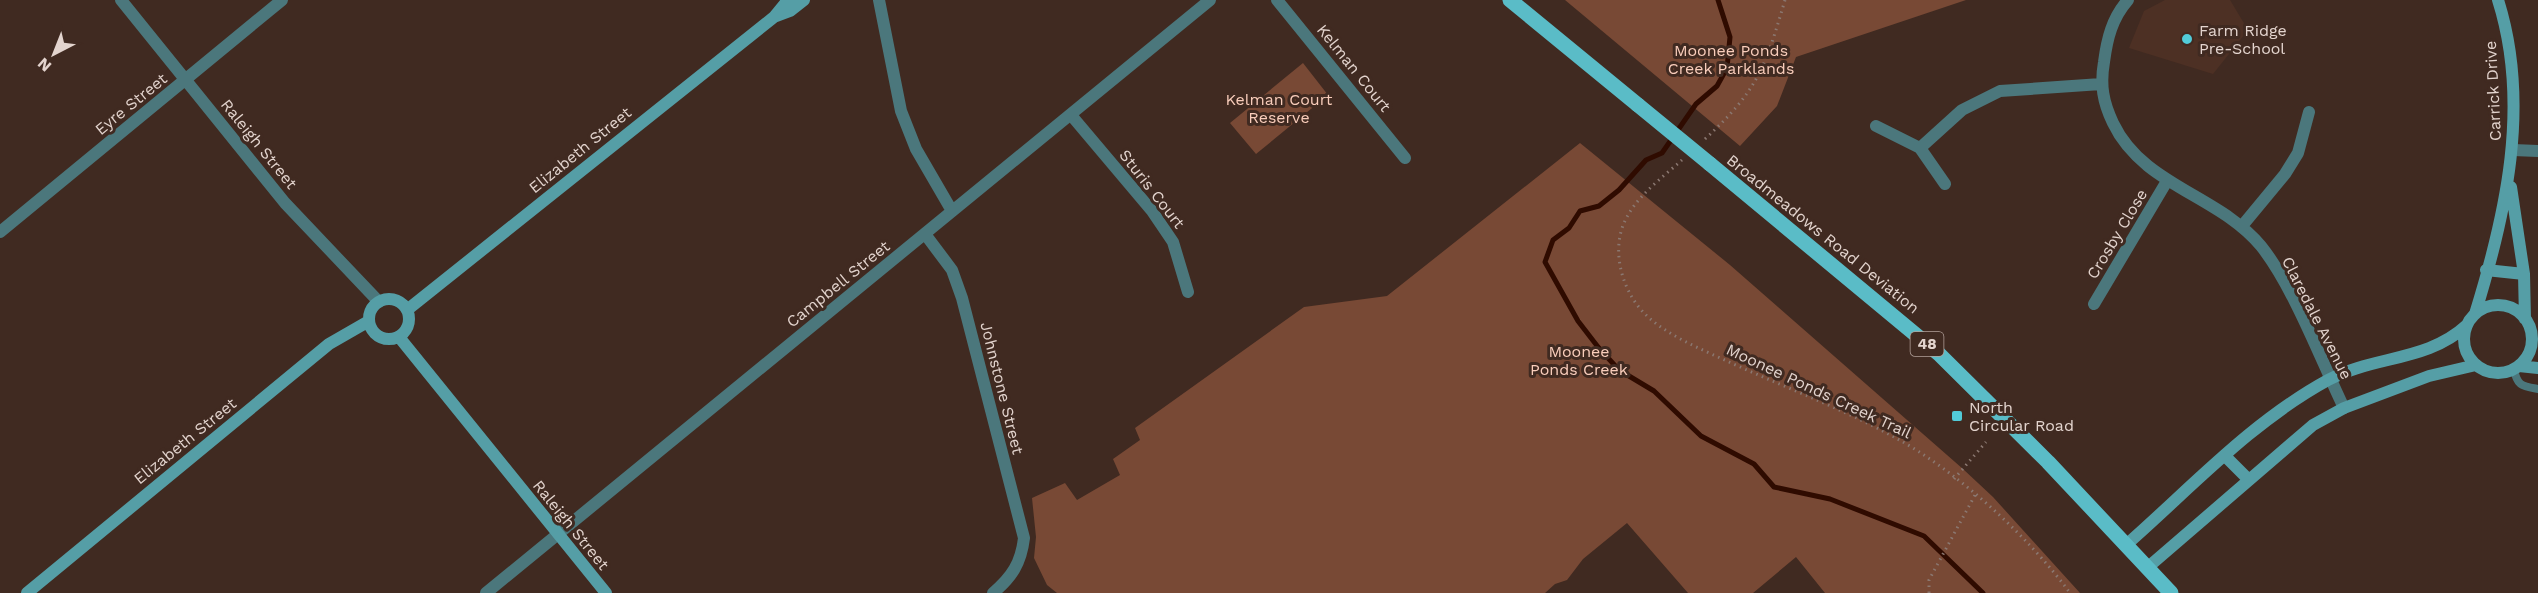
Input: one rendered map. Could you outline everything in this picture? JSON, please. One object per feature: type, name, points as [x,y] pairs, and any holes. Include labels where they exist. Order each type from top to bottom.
[{"type":"main road","name":"Broadmeadows Road Deviation","points":[[1510,0],[1939,354],[2048,462],[2171,593]]},
{"type":"street","name":"Raleigh Street","points":[[121,0],[285,203],[380,302]]},
{"type":"street","name":"Eyre Street","points":[[0,232],[282,0]]},
{"type":"street","name":"Elizabeth Street","points":[[407,310],[774,16],[788,0]]},
{"type":"street","name":"Elizabeth Street","points":[[774,16],[790,11],[804,0]]},
{"type":"street","points":[[879,0],[901,111],[915,149],[952,211]]},
{"type":"street","name":"Campbell Street","points":[[486,593],[1210,0]]},
{"type":"street","name":"Kelman Court","points":[[1277,0],[1405,158]]},
{"type":"street","name":"Claredale Avenue","points":[[2128,0],[2112,25],[2101,84],[2106,109],[2122,142],[2142,163],[2167,180],[2212,204],[2242,226],[2262,248],[2288,291],[2343,408]]},
{"type":"street","name":"Carrick Drive","points":[[2475,314],[2510,180],[2513,150],[2514,107],[2510,58],[2499,0]]},
{"type":"street","points":[[1920,148],[1962,110],[2000,92],[2101,84]]},
{"type":"street","points":[[2242,226],[2285,174],[2298,153],[2309,112]]},
{"type":"street","name":"Sturis Court","points":[[1071,115],[1152,211],[1173,242],[1188,292]]},
{"type":"street","points":[[1876,126],[1920,148],[1945,184]]},
{"type":"street","points":[[2513,150],[2538,151]]},
{"type":"street","name":"Crosby Close","points":[[2094,304],[2167,180]]},
{"type":"street","name":"Carrick Drive","points":[[2510,180],[2524,274],[2525,319]]},
{"type":"street","name":"Johnstone Street","points":[[925,234],[952,270],[962,298],[1024,538],[1021,559],[1008,581],[993,593]]},
{"type":"street","points":[[2486,270],[2524,274]]},
{"type":"street","points":[[396,300],[407,310],[409,321],[407,329],[399,337],[386,339],[377,336],[369,321],[372,308],[380,302],[396,300]]},
{"type":"street","points":[[2126,545],[2283,407],[2330,379],[2373,362],[2434,349],[2451,340],[2475,314],[2484,308],[2506,307],[2525,319],[2535,336],[2530,351],[2517,367]]},
{"type":"street","name":"Elizabeth Street","points":[[27,593],[329,344],[369,321]]},
{"type":"street","points":[[2467,325],[2465,347],[2476,365],[2494,373],[2517,367],[2538,368]]},
{"type":"street","name":"Raleigh Street","points":[[399,337],[606,593]]},
{"type":"street","points":[[2147,568],[2187,536],[2313,425],[2343,408],[2429,376],[2476,365]]},
{"type":"street","points":[[2225,456],[2249,480]]},
{"type":"lane","points":[[2517,367],[2517,382],[2521,386],[2538,389]]},
{"type":"path","points":[[1743,102],[1764,65],[1785,0]]},
{"type":"path","name":"Moonee Ponds Creek Trail","points":[[1624,224],[1619,252],[1624,277],[1629,293],[1647,316],[1706,351],[1897,438],[1999,513],[2053,571],[2070,593]]},
{"type":"path","points":[[1954,479],[1986,442]]},
{"type":"path","points":[[1929,593],[1929,580],[1968,504],[1975,495]]},
{"type":"shaded area","name":"Farm Ridge Pre-School","points":[[2165,0],[2230,0],[2248,30],[2213,74],[2129,48],[2144,11]]},
{"type":"green space","name":"Moonee Ponds Creek Parklands","points":[[1565,0],[1966,0],[1796,57],[1777,106],[1740,146]]},
{"type":"green space","name":"Kelman Court Reserve","points":[[1303,63],[1328,95],[1256,154],[1230,123]]},
{"type":"green space","name":"Moonee Ponds Creek","points":[[1580,143],[1730,265],[1963,469],[1993,497],[2080,593],[1825,593],[1796,557],[1753,593],[1688,593],[1627,523],[1583,559],[1567,580],[1555,584],[1545,593],[1057,593],[1047,585],[1034,558],[1036,537],[1032,498],[1065,483],[1077,500],[1120,475],[1113,459],[1140,440],[1135,428],[1304,307],[1387,296]]},
{"type":"waterway","name":"Moonee Ponds Creek","points":[[1718,0],[1730,37],[1727,68],[1717,86],[1696,104],[1662,153],[1646,160],[1619,190],[1599,206],[1580,211],[1569,228],[1553,240],[1545,262],[1578,321],[1598,347],[1619,370],[1654,391],[1701,436],[1754,464],[1774,487],[1830,499],[1924,536],[1983,593]]},
{"type":"place","name":"Farm Ridge Pre-School","points":[[2187,39]]},
{"type":"place","name":"North Circular Road","points":[[1957,416]]}]
